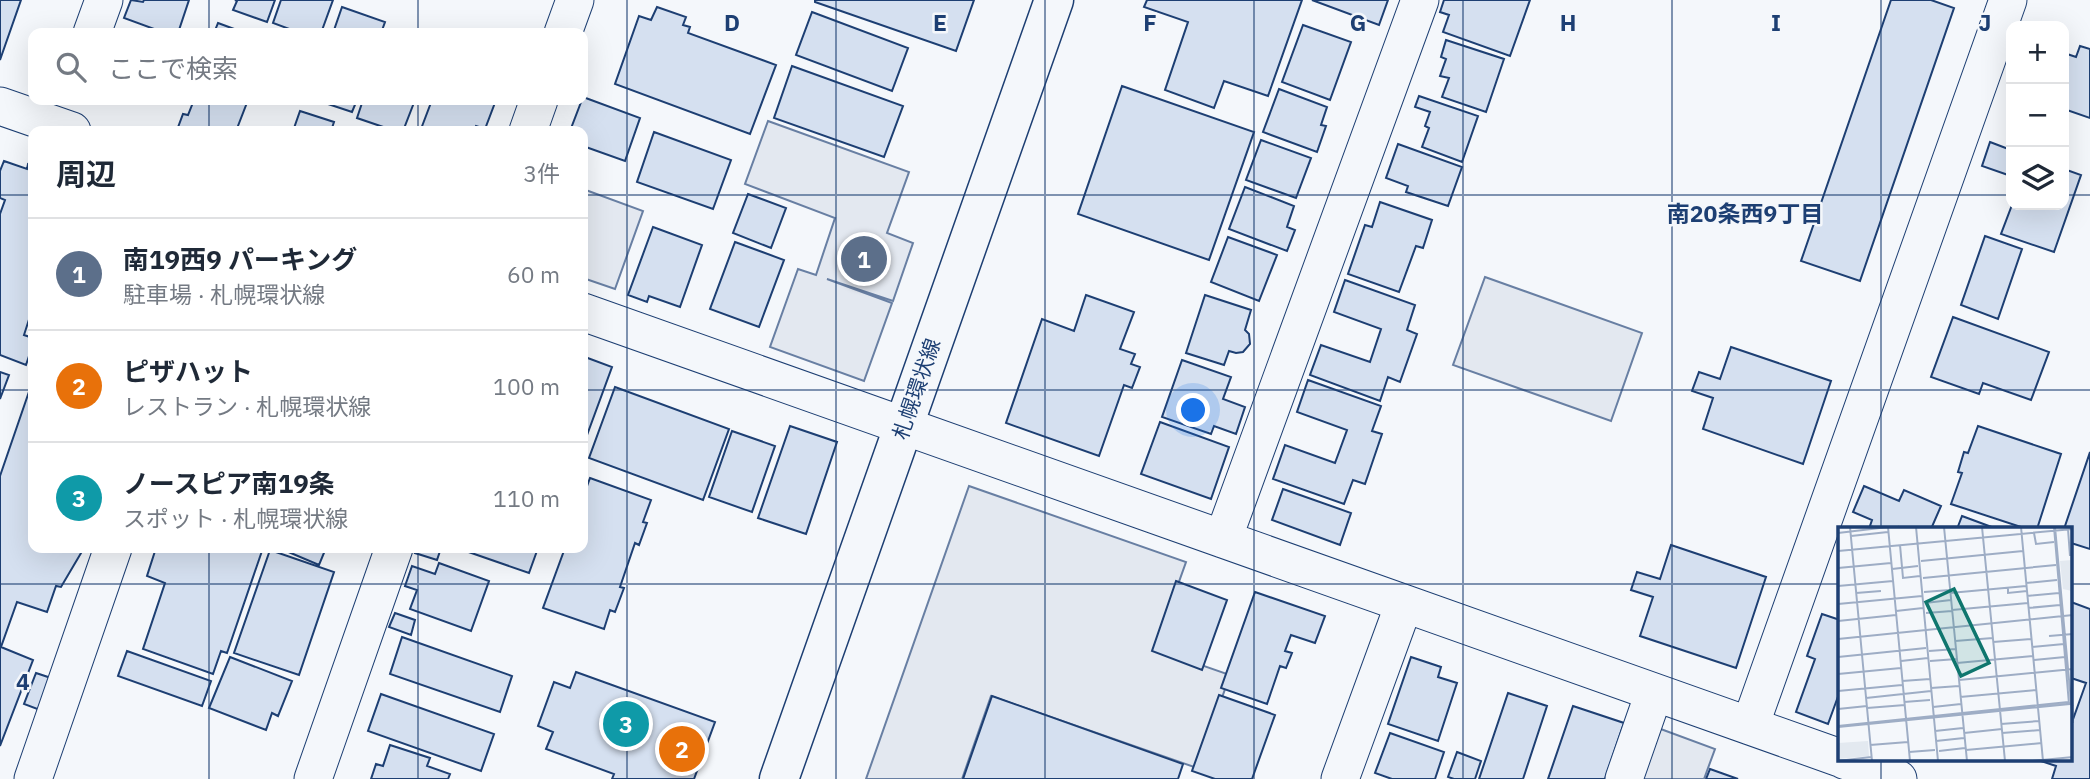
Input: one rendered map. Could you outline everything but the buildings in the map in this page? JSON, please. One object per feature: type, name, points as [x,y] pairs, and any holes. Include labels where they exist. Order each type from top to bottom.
[{"type":"main road","name":"札幌環状線","points":[[779,779],[1054,0]]},
{"type":"street","points":[[94,28],[104,0]]},
{"type":"street","points":[[565,28],[575,0]]},
{"type":"street","points":[[1223,539],[1420,0]]},
{"type":"street","points":[[1750,726],[2008,0]]},
{"type":"street","points":[[530,126],[538,105]]},
{"type":"street","points":[[0,106],[66,119]]},
{"type":"street","points":[[588,315],[1838,758]]},
{"type":"street","points":[[33,779],[111,553]]},
{"type":"street","points":[[313,779],[392,553]]},
{"type":"street","points":[[1340,779],[1404,604]]},
{"type":"street","points":[[1624,779],[1654,693]]},
{"type":"street","points":[[1850,762],[1898,779]]},
{"type":"shaded area","points":[[768,121],[909,172],[887,233],[913,243],[893,301],[827,279],[892,303],[864,381],[770,347],[798,269],[816,275],[835,218],[745,184]]},
{"type":"shaded area","points":[[588,191],[643,211],[615,289],[588,280]]},
{"type":"shaded area","points":[[1485,277],[1642,333],[1611,421],[1453,365]]},
{"type":"shaded area","points":[[969,486],[1186,562],[1155,649],[1230,675],[1197,768],[991,696],[962,779],[866,779]]},
{"type":"shaded area","points":[[1658,728],[1715,749],[1704,779],[1639,779]]},
{"type":"place","name":"南19西9 パーキング","points":[[864,259]]},
{"type":"place","name":"ノースピア南19条","points":[[626,724]]},
{"type":"place","name":"ピザハット","points":[[682,749]]},
{"type":"district","name":"南20条西9丁目","points":[[1745,214]]}]
